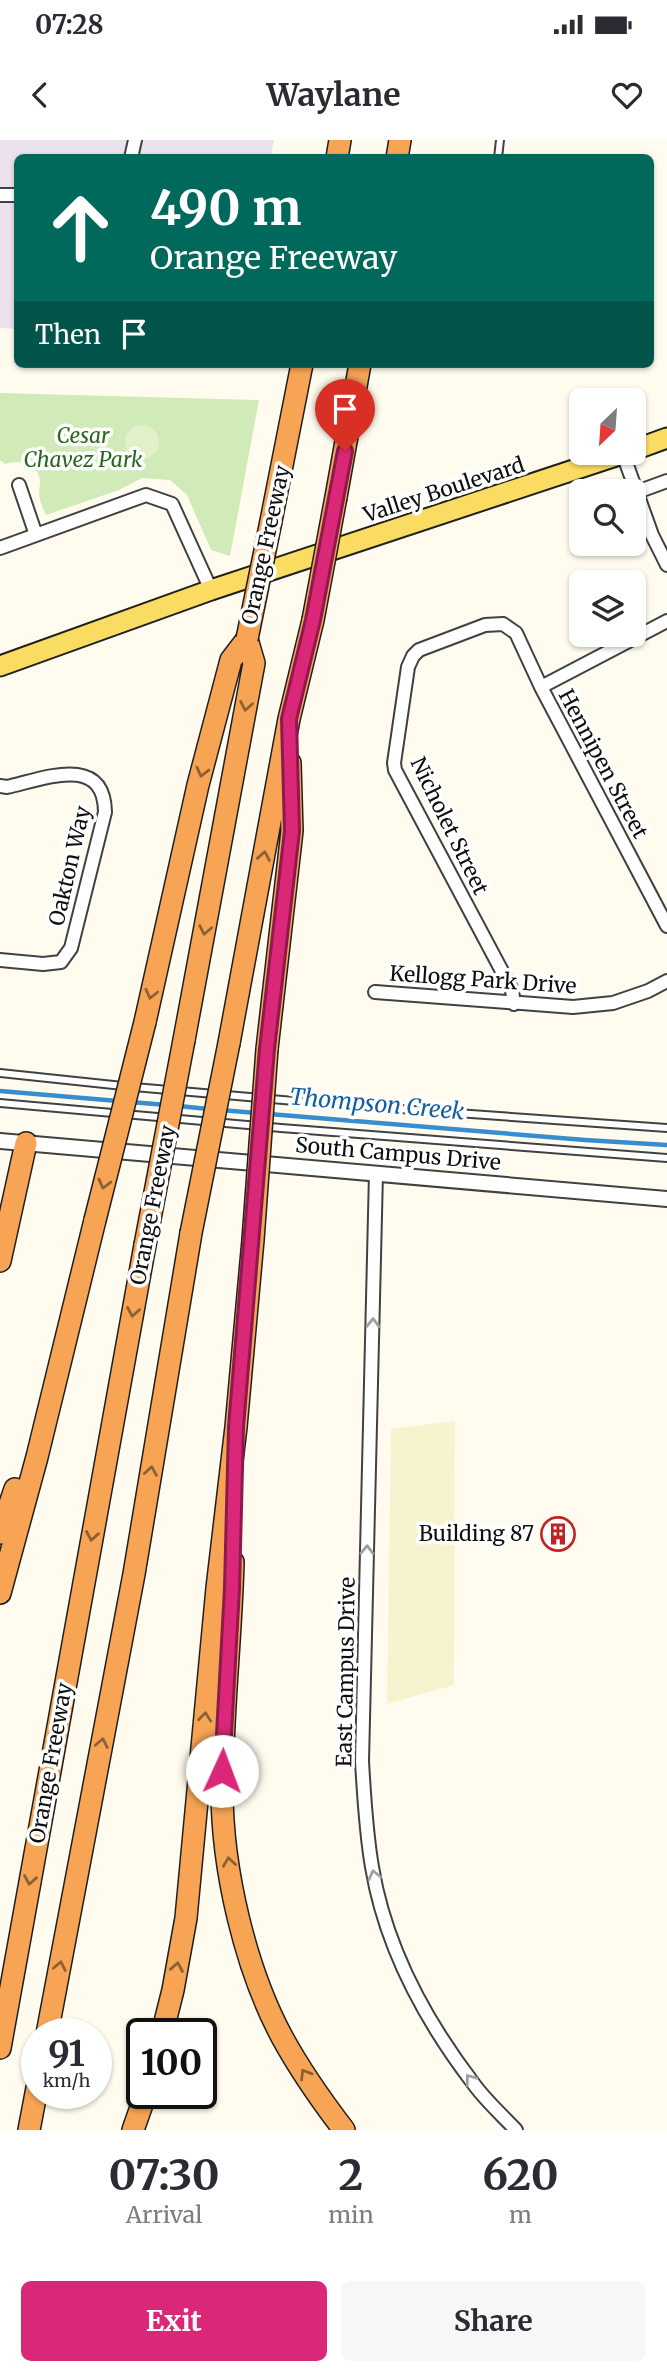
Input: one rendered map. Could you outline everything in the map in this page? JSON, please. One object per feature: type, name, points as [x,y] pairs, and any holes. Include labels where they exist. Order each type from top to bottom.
[{"type":"highway","name":"Orange Freeway","points":[[0,2048],[145,1244],[254,663],[247,639],[301,368]]},
{"type":"highway","name":"Orange Freeway","points":[[50,2018],[134,1574],[191,1233],[289,719],[313,620],[359,368]]},
{"type":"highway","points":[[0,1593],[37,1457],[145,1023],[198,785],[230,660],[247,639]]},
{"type":"highway","points":[[166,2018],[186,1918],[236,1427],[267,1049],[292,831],[289,719]]},
{"type":"highway","points":[[0,1261],[26,1143]]},
{"type":"highway","points":[[0,1533],[68,1330]]},
{"type":"highway","points":[[236,1427],[232,1588],[222,1793],[233,1890],[244,1938],[281,2035],[316,2093],[344,2130]]},
{"type":"highway","points":[[29,2130],[33,2109]]},
{"type":"highway","points":[[133,2130],[140,2109]]},
{"type":"main road","name":"Valley Boulevard","points":[[646,446],[667,438]]},
{"type":"main road","name":"Valley Boulevard","points":[[0,666],[211,590],[588,466]]},
{"type":"street","points":[[646,489],[667,481]]},
{"type":"street","points":[[19,485],[36,535]]},
{"type":"street","points":[[0,548],[146,495],[172,504],[211,590]]},
{"type":"street","points":[[646,518],[667,565]]},
{"type":"street","points":[[541,687],[667,621]]},
{"type":"street","name":"Hennipen Street","points":[[503,624],[516,633],[541,687],[667,926]]},
{"type":"street","name":"Nicholet Street","points":[[503,624],[485,625],[419,650],[412,656],[394,763],[395,770],[512,990],[514,1003]]},
{"type":"street","name":"Oakton Way","points":[[0,786],[77,773],[93,780],[104,798],[105,812],[71,948],[61,962],[43,964],[0,960]]},
{"type":"street","name":"Kellogg Park Drive","points":[[375,992],[573,1007],[612,1003],[648,991],[667,981]]},
{"type":"street","name":"South Campus Drive","points":[[0,1141],[667,1199]]},
{"type":"street","name":"East Campus Drive","points":[[376,1173],[362,1761],[365,1813],[373,1870],[388,1928],[411,1983],[438,2034],[474,2085],[516,2130]]},
{"type":"lane","points":[[0,1073],[329,1104],[667,1128]]},
{"type":"lane","points":[[0,1103],[667,1158]]},
{"type":"shaded area","points":[[0,140],[274,140],[272,154],[14,154],[14,329],[0,328]]},
{"type":"green space","name":"Cesar Chavez Park","points":[[0,393],[259,400],[230,556],[211,550],[187,495],[170,480],[142,478],[119,490],[46,515],[39,497],[40,481],[36,470],[27,464],[5,464],[0,460]]},
{"type":"green space","points":[[142,425],[154,430],[159,442],[154,454],[142,459],[130,454],[125,442],[130,430]]},
{"type":"green space","points":[[455,1421],[454,1685],[387,1704],[391,1429]]},
{"type":"waterway","name":"Thompson Creek","points":[[0,1091],[118,1101]]},
{"type":"waterway","name":"Thompson Creek","points":[[130,1102],[167,1105]]},
{"type":"waterway","name":"Thompson Creek","points":[[179,1106],[208,1109]]},
{"type":"waterway","name":"Thompson Creek","points":[[221,1110],[257,1113]]},
{"type":"waterway","name":"Thompson Creek","points":[[269,1114],[667,1145]]},
{"type":"place","name":"Building 87","points":[[558,1534]]},
{"type":"route","points":[[222,1771],[232,1588],[236,1427],[267,1049],[292,831],[289,719],[313,620],[345,451]]}]
